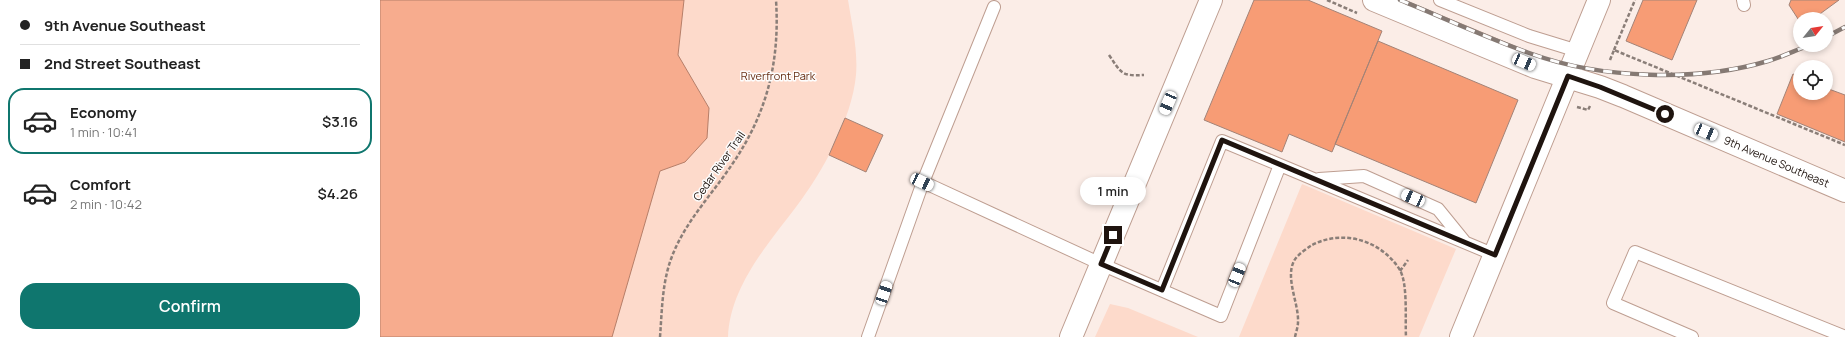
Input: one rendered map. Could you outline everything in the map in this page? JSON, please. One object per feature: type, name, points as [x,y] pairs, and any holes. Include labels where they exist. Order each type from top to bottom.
[{"type":"street","points":[[1071,337],[1210,0]]},
{"type":"street","name":"9th Avenue Southeast","points":[[1374,0],[1535,66],[1568,76],[1617,94],[1845,191]]},
{"type":"street","points":[[1461,337],[1599,0]]},
{"type":"lane","points":[[1440,0],[1529,36],[1578,51]]},
{"type":"lane","points":[[868,337],[922,182],[994,7]]},
{"type":"lane","points":[[1162,290],[1222,140],[1495,255]]},
{"type":"lane","points":[[922,182],[1101,264],[1221,316],[1280,165]]},
{"type":"lane","points":[[1316,180],[1364,176],[1438,209],[1465,242]]},
{"type":"lane","points":[[1692,337],[1612,303],[1635,252],[1843,335]]},
{"type":"path","name":"Cedar River Trail","points":[[660,337],[662,304],[666,279],[671,260],[686,226],[735,160],[762,112],[774,68],[777,45],[776,0]]},
{"type":"path","points":[[1610,60],[1635,0]]},
{"type":"path","points":[[1614,50],[1845,145]]},
{"type":"path","points":[[1109,55],[1120,70],[1128,76],[1144,75]]},
{"type":"path","points":[[1295,337],[1298,322],[1291,278],[1294,262],[1306,249],[1322,240],[1350,237],[1376,246],[1391,259],[1400,271],[1404,281],[1406,337]]},
{"type":"path","points":[[1400,271],[1408,260]]},
{"type":"green space","name":"Riverfront Park","points":[[684,0],[848,0],[856,56],[856,75],[853,92],[849,109],[842,127],[816,178],[762,252],[743,284],[735,301],[730,319],[728,337],[611,337],[660,171],[685,162],[709,107],[678,55]]},
{"type":"green space","points":[[1302,184],[1456,249],[1419,337],[1239,337]]},
{"type":"green space","points":[[1110,304],[1128,308],[1198,337],[1095,337]]},
{"type":"shaded area","points":[[380,0],[684,0],[678,55],[709,108],[707,138],[685,162],[660,171],[612,337],[380,337]]},
{"type":"building","points":[[1254,0],[1308,0],[1382,31],[1332,152],[1289,134],[1282,152],[1204,120]]},
{"type":"building","points":[[1643,0],[1697,0],[1672,60],[1626,41]]},
{"type":"building","points":[[1791,0],[1839,0],[1823,12],[1794,12],[1789,5]]},
{"type":"building","points":[[1378,41],[1518,100],[1476,203],[1335,144]]},
{"type":"building","points":[[1793,74],[1793,100],[1833,100],[1833,91],[1845,95],[1845,142],[1777,114]]},
{"type":"building","points":[[845,118],[883,135],[866,172],[829,155]]},
{"type":"railway","points":[[1400,0],[1515,48],[1559,62],[1588,69],[1619,73],[1681,75],[1741,68],[1778,58],[1793,52]]},
{"type":"railway","points":[[1833,33],[1845,27]]},
{"type":"route","points":[[1113,235],[1101,264],[1162,290],[1222,140],[1495,255],[1568,76],[1600,87],[1665,114]]}]
